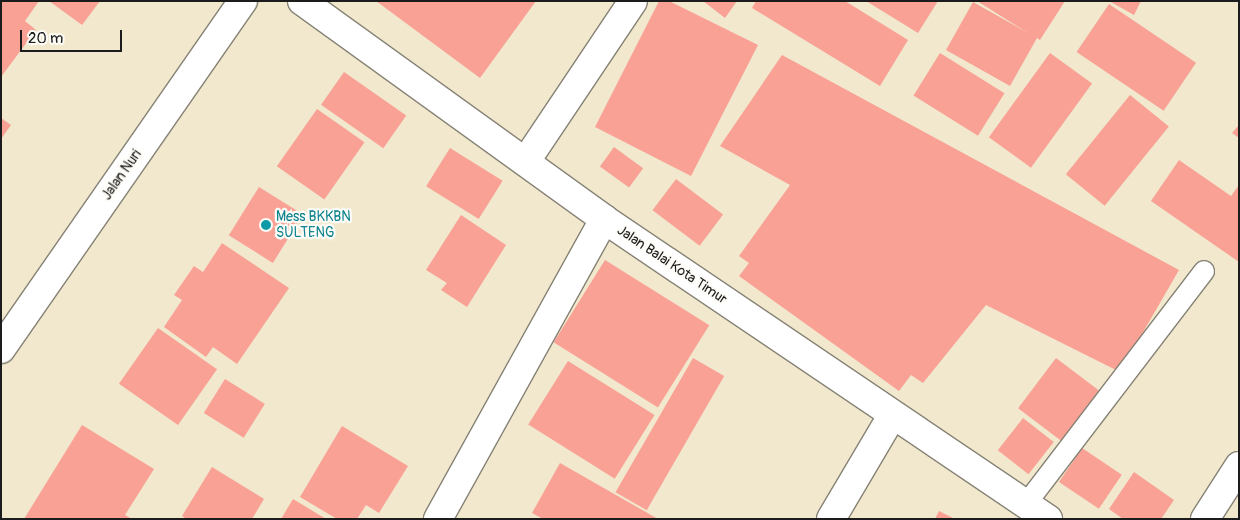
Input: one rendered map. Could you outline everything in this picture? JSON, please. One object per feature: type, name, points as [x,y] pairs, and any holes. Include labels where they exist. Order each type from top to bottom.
[{"type":"street","name":"Jalan Nuri","points":[[1,349],[243,1]]},
{"type":"street","name":"Jalan Balai Kota Timur","points":[[302,1],[604,219],[892,416],[1037,512]]},
{"type":"street","points":[[526,161],[633,1]]},
{"type":"street","points":[[438,519],[604,219]]},
{"type":"street","points":[[831,519],[892,416]]},
{"type":"street","points":[[1205,519],[1239,466]]},
{"type":"lane","points":[[1037,512],[1204,271]]},
{"type":"building","points":[[1,1],[39,1],[25,21],[36,30],[1,77]]},
{"type":"building","points":[[49,1],[100,1],[82,25]]},
{"type":"building","points":[[376,1],[536,1],[480,78]]},
{"type":"building","points":[[659,1],[669,1],[758,45],[691,176],[595,127]]},
{"type":"building","points":[[703,1],[737,1],[725,18]]},
{"type":"building","points":[[756,1],[845,1],[908,40],[880,86],[752,8]]},
{"type":"building","points":[[866,1],[938,1],[918,33]]},
{"type":"building","points":[[977,1],[1065,1],[1040,40],[1037,38],[1010,86],[946,50],[973,2],[1028,33]]},
{"type":"building","points":[[1109,1],[1141,1],[1134,15]]},
{"type":"building","points":[[1109,4],[1196,63],[1164,111],[1077,52]]},
{"type":"building","points":[[940,53],[1004,93],[978,136],[914,95]]},
{"type":"building","points":[[1050,53],[1092,84],[1031,168],[989,137]]},
{"type":"building","points":[[782,55],[1179,270],[1120,372],[986,305],[923,383],[911,375],[899,391],[739,276],[749,263],[739,256],[790,185],[720,146]]},
{"type":"building","points":[[344,72],[406,116],[383,148],[321,105]]},
{"type":"building","points":[[1130,95],[1169,126],[1105,206],[1066,174]]},
{"type":"building","points":[[317,109],[365,142],[324,200],[277,166]]},
{"type":"building","points":[[1,118],[11,125],[1,139]]},
{"type":"building","points":[[1239,125],[1239,138],[1232,133]]},
{"type":"building","points":[[614,147],[643,168],[629,188],[600,166]]},
{"type":"building","points":[[450,148],[503,181],[479,219],[426,186]]},
{"type":"building","points":[[1179,160],[1231,196],[1239,185],[1239,262],[1151,201]]},
{"type":"building","points":[[676,179],[723,215],[700,246],[653,210]]},
{"type":"building","name":"Mess BKKBN SULTENG","points":[[259,187],[303,215],[273,263],[229,235]]},
{"type":"building","points":[[461,215],[506,245],[467,307],[441,290],[447,283],[426,270]]},
{"type":"building","points":[[222,243],[289,288],[237,364],[213,347],[206,357],[164,327],[182,300],[174,295],[194,266],[203,272]]},
{"type":"building","points":[[605,260],[709,325],[658,407],[554,342]]},
{"type":"building","points":[[158,328],[217,369],[178,425],[119,384]]},
{"type":"building","points":[[693,358],[724,376],[647,510],[616,492]]},
{"type":"building","points":[[1056,358],[1102,393],[1064,443],[1018,408]]},
{"type":"building","points":[[568,361],[655,415],[615,479],[528,425]]},
{"type":"building","points":[[225,379],[265,404],[244,438],[204,413]]},
{"type":"building","points":[[1023,418],[1054,442],[1028,474],[998,450]]},
{"type":"building","points":[[82,425],[154,469],[125,515],[132,519],[24,519]]},
{"type":"building","points":[[342,426],[408,466],[379,513],[366,505],[357,519],[337,519],[300,497]]},
{"type":"building","points":[[1082,448],[1122,475],[1099,509],[1059,482]]},
{"type":"building","points":[[560,463],[658,519],[543,519],[532,513]]},
{"type":"building","points":[[212,467],[264,499],[252,519],[186,519],[182,516]]},
{"type":"building","points":[[1134,472],[1174,500],[1161,519],[1123,519],[1109,509]]},
{"type":"building","points":[[293,499],[326,519],[281,519]]},
{"type":"building","points":[[939,511],[955,519],[935,519]]},
{"type":"place","name":"Mess BKKBN SULTENG","points":[[266,225]]}]
